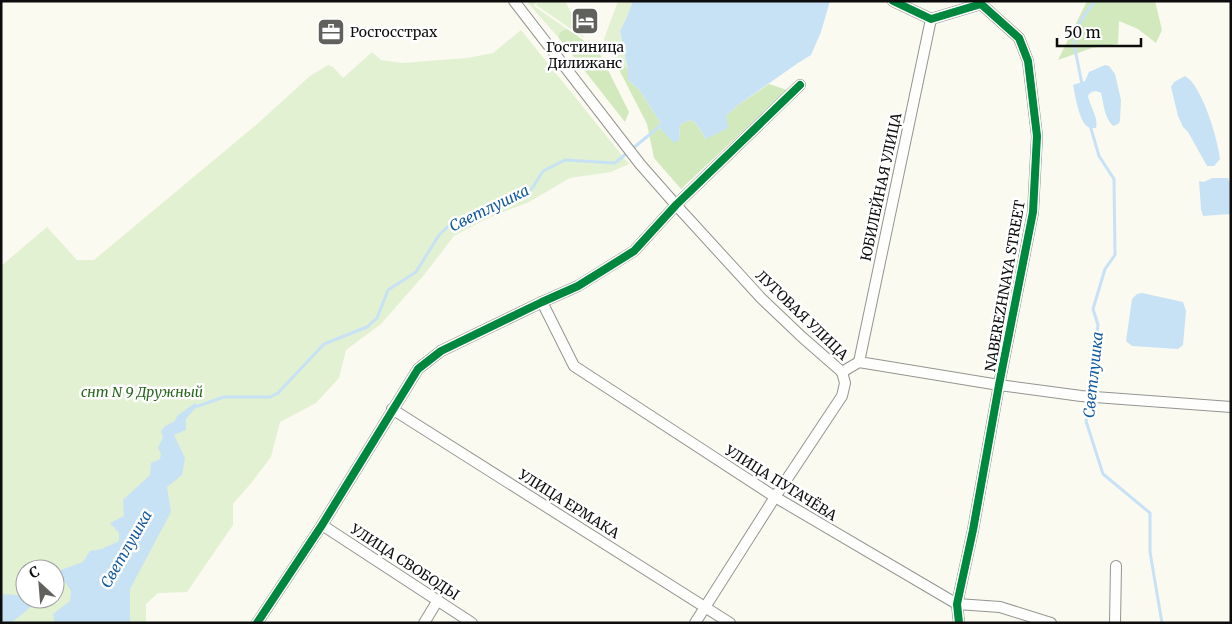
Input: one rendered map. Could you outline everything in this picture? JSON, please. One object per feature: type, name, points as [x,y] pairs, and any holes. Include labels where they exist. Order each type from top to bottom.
[{"type":"street","name":"ЛУГОВАЯ УЛИЦА","points":[[514,1],[640,164],[676,205],[762,298],[842,372],[859,362],[999,385],[1081,396],[1231,407]]},
{"type":"street","points":[[893,1],[931,19]]},
{"type":"street","name":"NABEREZHNAYA STREET","points":[[931,19],[981,4],[1019,38],[1028,62],[1037,136],[1033,212],[999,385],[974,530],[957,604],[959,623]]},
{"type":"street","name":"ЮБИЛЕЙНАЯ УЛИЦА","points":[[859,362],[931,19]]},
{"type":"street","points":[[257,623],[322,525],[418,369],[441,351],[578,286],[634,251],[676,205],[800,85]]},
{"type":"street","name":"УЛИЦА ПУГАЧЁВА","points":[[542,302],[574,366],[775,497],[957,604],[1000,607],[1051,623]]},
{"type":"street","points":[[694,623],[842,396],[845,383],[842,372]]},
{"type":"street","name":"УЛИЦА ЕРМАКА","points":[[392,409],[730,623]]},
{"type":"street","name":"УЛИЦА СВОБОДЫ","points":[[322,525],[472,623]]},
{"type":"street","points":[[1115,623],[1116,566]]},
{"type":"street","points":[[424,623],[438,600]]},
{"type":"green space","points":[[537,1],[534,6],[567,29],[560,32],[558,37],[527,2]]},
{"type":"green space","points":[[538,1],[565,1],[584,38],[536,5]]},
{"type":"green space","points":[[618,1],[633,1],[620,31],[628,69],[612,56],[617,53],[614,46],[608,48],[604,39]]},
{"type":"green space","points":[[1087,1],[1155,1],[1162,30],[1156,43],[1138,29],[1119,21],[1118,44],[1092,48],[1058,60]]},
{"type":"green space","points":[[567,29],[598,50],[629,112],[625,122],[558,37],[560,32]]},
{"type":"green space","name":"снт N 9 Дружный","points":[[521,30],[629,164],[611,172],[570,178],[529,202],[486,219],[454,236],[424,275],[381,324],[346,350],[339,378],[316,403],[280,422],[271,457],[233,504],[233,525],[187,592],[158,593],[146,604],[146,623],[1,623],[1,266],[47,227],[77,260],[94,260],[256,125],[310,76],[328,65],[333,67],[343,78],[372,52],[381,60],[402,63],[467,58],[493,53]]},
{"type":"green space","points":[[612,56],[628,69],[628,80],[639,89],[660,122],[659,128],[679,140],[680,125],[689,120],[696,123],[706,139],[738,105],[769,84],[787,90],[681,189],[654,158],[647,124]]},
{"type":"water","points":[[633,1],[830,1],[821,32],[811,55],[738,105],[726,116],[728,128],[706,139],[696,123],[689,120],[680,125],[679,140],[674,143],[659,127],[660,122],[639,89],[628,80],[628,69],[620,31]]},
{"type":"water","points":[[1105,65],[1109,66],[1115,74],[1121,100],[1120,121],[1113,126],[1106,115],[1101,93],[1093,91],[1088,96],[1097,124],[1096,128],[1090,128],[1082,120],[1073,85],[1085,81],[1089,72]]},
{"type":"water","points":[[1185,76],[1197,90],[1213,127],[1220,159],[1214,166],[1207,166],[1178,116],[1171,87],[1174,82]]},
{"type":"water","points":[[1212,178],[1228,178],[1231,186],[1231,214],[1203,216],[1199,181],[1204,182]]},
{"type":"water","points":[[1142,293],[1183,302],[1186,311],[1183,345],[1178,349],[1132,346],[1126,341],[1132,299],[1137,294]]},
{"type":"water","points":[[195,403],[197,406],[186,419],[186,430],[174,435],[185,458],[182,475],[167,487],[171,512],[130,589],[130,623],[55,623],[53,614],[60,609],[65,609],[65,605],[70,601],[71,591],[65,582],[65,568],[83,562],[90,551],[102,549],[119,541],[119,533],[110,523],[124,516],[123,500],[150,475],[151,463],[160,459],[161,454],[158,448],[163,437],[161,431],[165,426],[175,421],[177,416]]},
{"type":"water","points":[[3,594],[15,595],[15,609],[28,609],[11,623],[1,623]]},
{"type":"waterway","name":"Светлушка","points":[[1082,84],[1074,44],[1081,20],[1095,1]]},
{"type":"waterway","name":"Светлушка","points":[[1090,125],[1099,156],[1114,179],[1115,255],[1105,269],[1093,309],[1098,325],[1086,421],[1103,474],[1150,513],[1150,552],[1162,623]]},
{"type":"waterway","name":"Светлушка","points":[[195,407],[224,397],[270,397],[278,393],[324,344],[367,327],[377,318],[388,290],[416,272],[439,235],[452,223],[500,200],[511,199],[531,190],[543,171],[565,160],[615,163],[660,126]]},
{"type":"cycle path","points":[[893,1],[931,19],[981,4],[1019,38],[1028,61],[1037,136],[1033,212],[973,530],[957,604],[959,623]]},
{"type":"cycle path","points":[[257,623],[322,525],[418,369],[441,351],[578,286],[634,251],[676,205],[800,85]]},
{"type":"place","name":"Гостиница Дилижанс","points":[[585,21]]},
{"type":"place","name":"Росгосстрах","points":[[331,32]]}]
